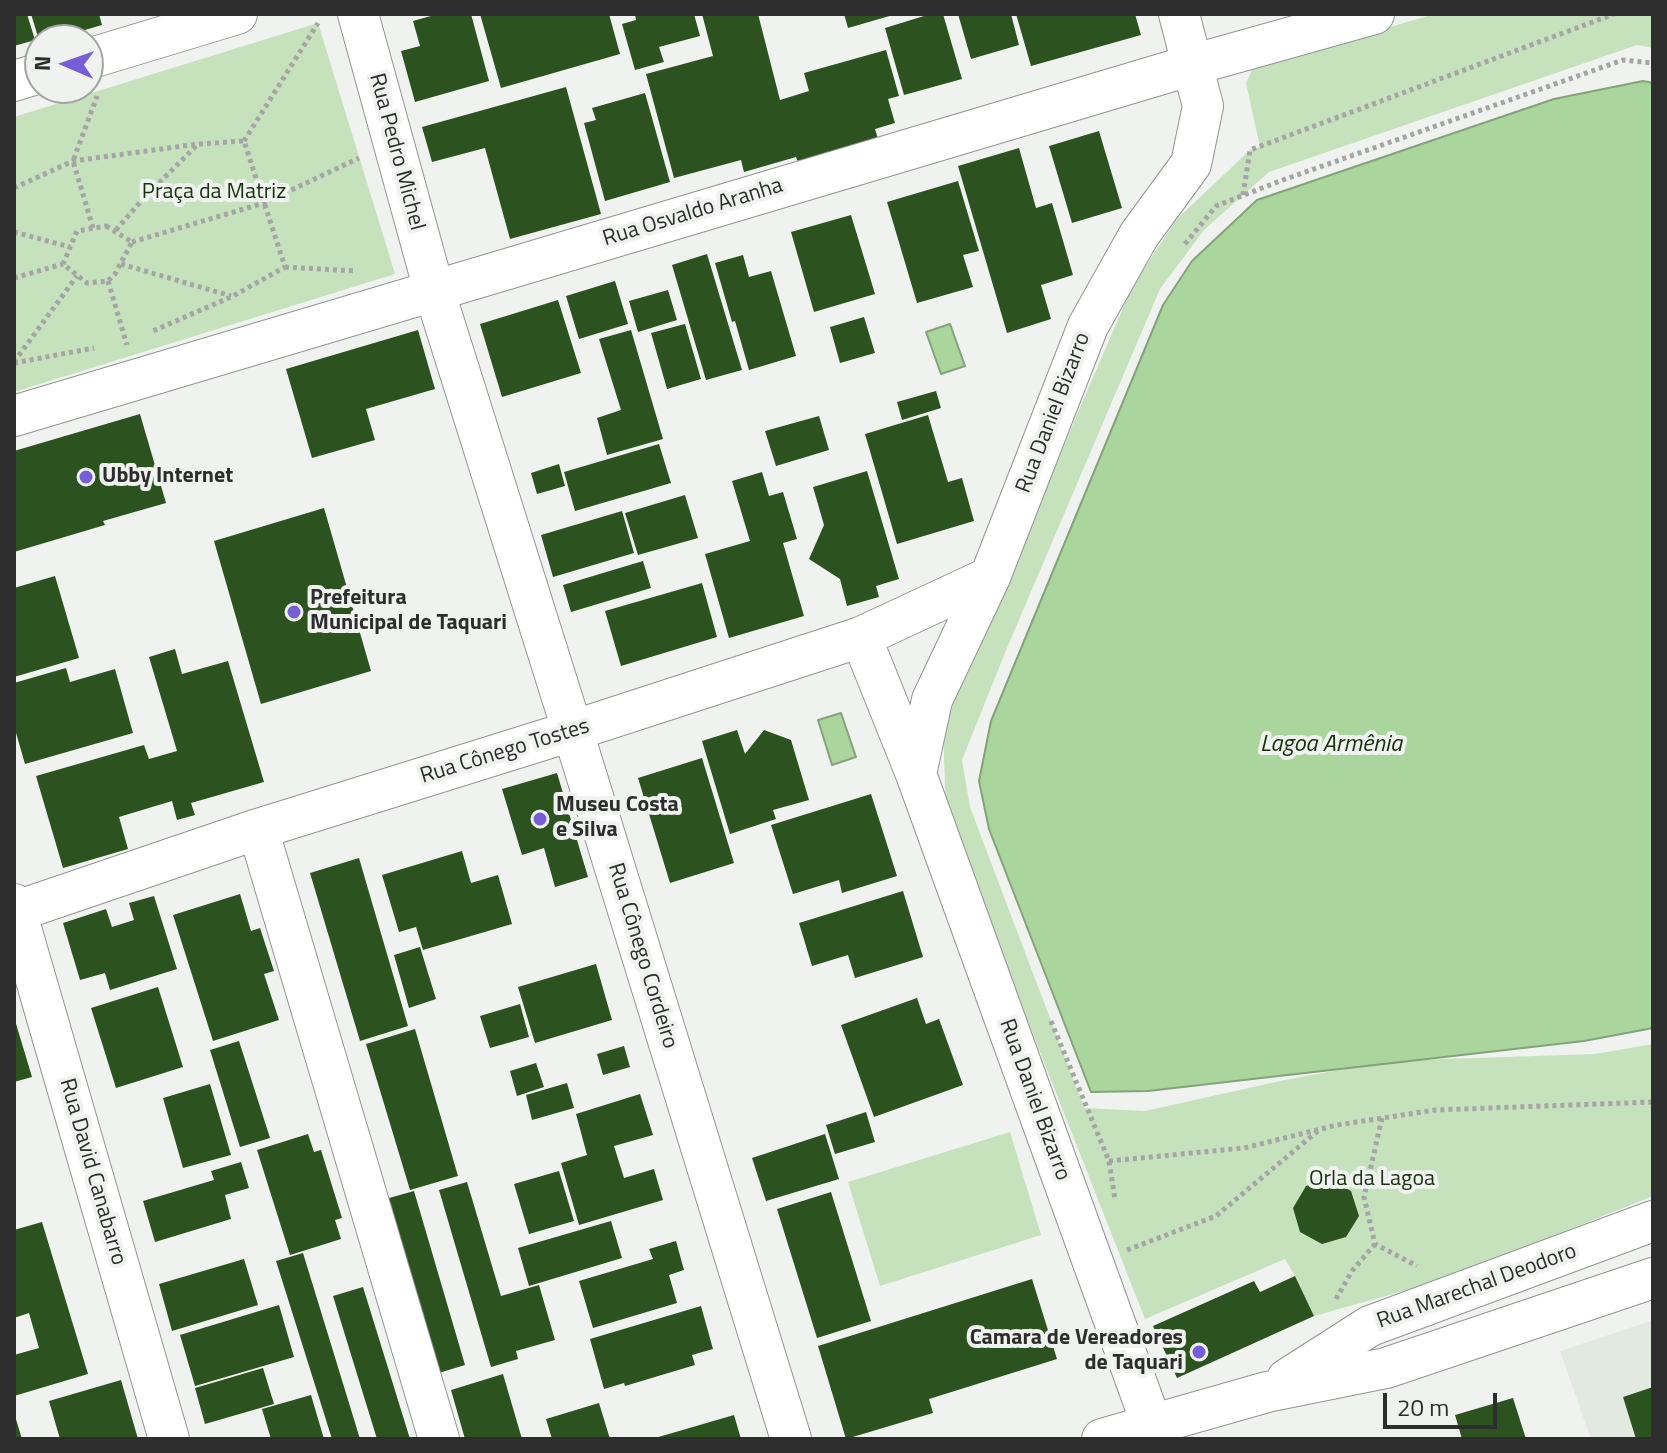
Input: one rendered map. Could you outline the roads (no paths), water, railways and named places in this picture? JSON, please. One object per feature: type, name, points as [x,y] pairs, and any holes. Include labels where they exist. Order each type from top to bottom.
[{"type":"street","points":[[104,71],[237,14]]},
{"type":"street","name":"Rua Pedro Michel","points":[[358,14],[434,290]]},
{"type":"street","name":"Rua Daniel Bizarro","points":[[916,774],[932,700],[990,577],[1088,326],[1139,235],[1191,164],[1203,106],[1179,14]]},
{"type":"street","name":"Rua Osvaldo Aranha","points":[[14,416],[1192,65],[1374,14]]},
{"type":"street","name":"Rua Cônego Cordeiro","points":[[434,290],[791,1439]]},
{"type":"street","name":"Rua Cônego Tostes","points":[[15,910],[258,829],[861,637],[990,577]]},
{"type":"street","name":"Rua Daniel Bizarro","points":[[861,637],[916,774],[1152,1425]]},
{"type":"street","points":[[258,829],[439,1439]]},
{"type":"street","name":"Rua David Canabarro","points":[[15,910],[169,1439]]},
{"type":"street","name":"Rua Marechal Deodoro","points":[[1267,1392],[1370,1326],[1653,1221]]},
{"type":"street","points":[[1596,1242],[1613,1291]]},
{"type":"street","name":"Rua Marechal Deodoro","points":[[1102,1439],[1267,1392],[1386,1368],[1653,1278]]},
{"type":"water","name":"Lagoa Armênia","points":[[1643,81],[1653,83],[1653,1028],[1584,1041],[1148,1091],[1091,1092],[989,829],[979,781],[991,721],[1163,305],[1192,261],[1257,200],[1554,99]]},
{"type":"water","points":[[950,324],[965,366],[941,374],[926,332]]},
{"type":"water","points":[[841,713],[856,757],[832,765],[818,720]]},
{"type":"place","name":"Ubby Internet","points":[[86,477]]},
{"type":"place","name":"Prefeitura Municipal de Taquari","points":[[294,612]]},
{"type":"place","name":"Museu Costa e Silva","points":[[540,819]]},
{"type":"place","name":"Camara de Vereadores de Taquari","points":[[1199,1352]]},
{"type":"park label","name":"Praça da Matriz","points":[[214,193]]},
{"type":"park label","name":"Orla da Lagoa","points":[[1372,1180]]}]
